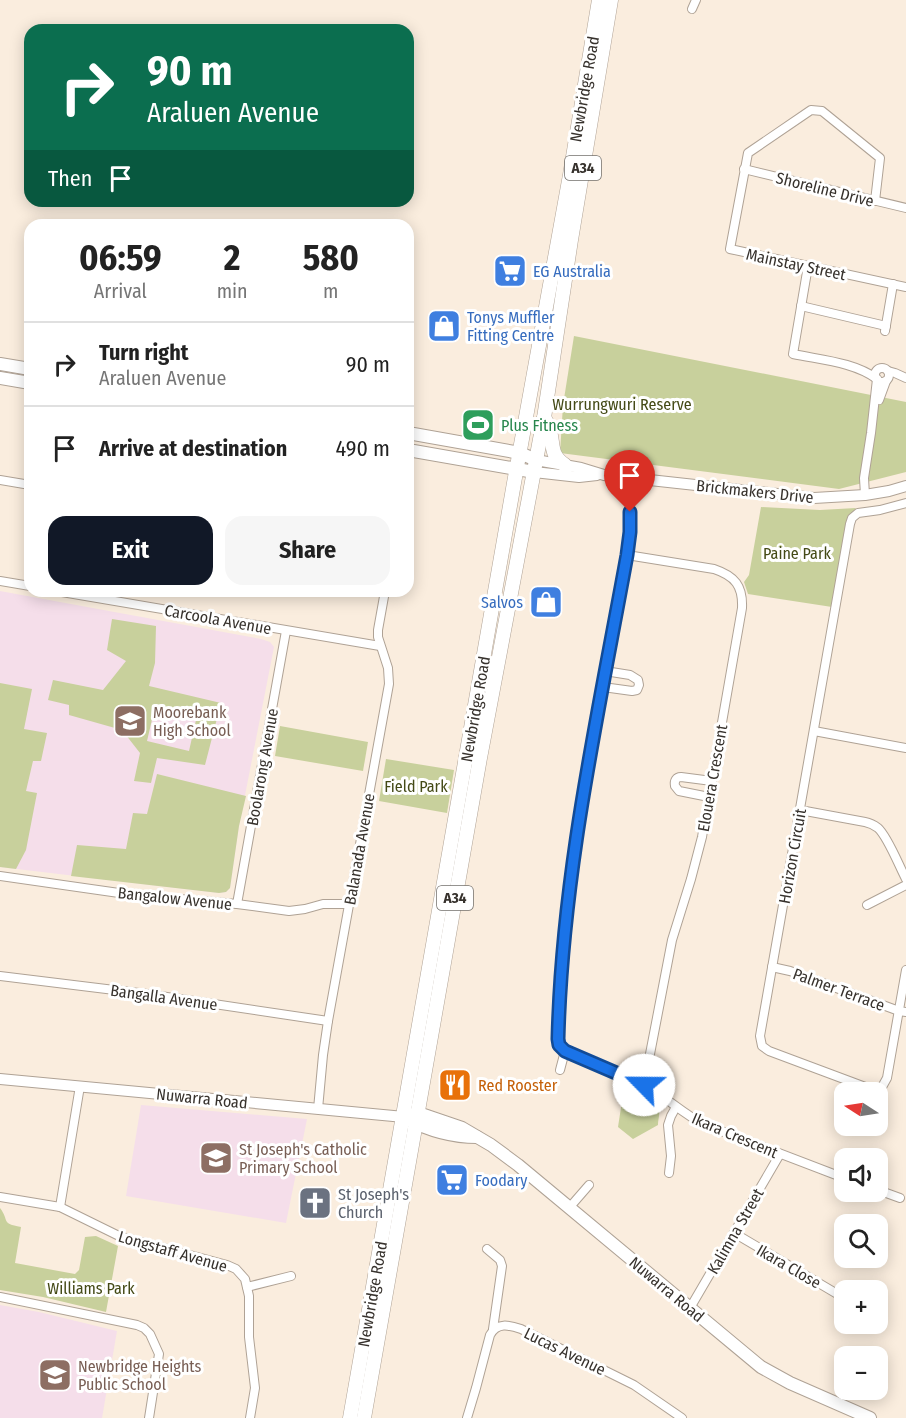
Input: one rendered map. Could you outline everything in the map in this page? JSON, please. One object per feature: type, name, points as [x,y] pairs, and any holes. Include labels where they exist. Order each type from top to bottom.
[{"type":"highway","name":"Newbridge Road","points":[[364,1418],[517,469],[599,0]]},
{"type":"highway","name":"Newbridge Road","points":[[350,1418],[412,1118],[544,418],[611,0]]},
{"type":"highway","points":[[544,418],[550,428],[556,458],[565,465]]},
{"type":"main road","points":[[0,364],[24,368]]},
{"type":"main road","points":[[0,378],[24,382]]},
{"type":"main road","points":[[414,434],[520,453],[535,466]]},
{"type":"main road","name":"Brickmakers Drive","points":[[414,454],[517,469],[535,466]]},
{"type":"main road","name":"Nuwarra Road","points":[[412,1118],[460,1137],[477,1137],[491,1145],[770,1373],[870,1418]]},
{"type":"street","points":[[744,169],[748,153],[807,112],[819,110],[880,158],[875,201]]},
{"type":"street","name":"Shoreline Drive","points":[[744,169],[906,208]]},
{"type":"street","name":"Mainstay Street","points":[[744,169],[730,249],[906,287]]},
{"type":"street","points":[[808,266],[793,354],[852,366],[882,378],[895,373],[906,378]]},
{"type":"street","points":[[801,306],[886,328],[893,285]]},
{"type":"street","points":[[865,495],[866,459],[882,378]]},
{"type":"street","name":"Brickmakers Drive","points":[[535,466],[565,465],[604,475],[814,498],[865,495],[906,486]]},
{"type":"street","name":"Brickmakers Drive","points":[[535,466],[579,477],[604,475]]},
{"type":"street","points":[[0,480],[24,484]]},
{"type":"street","name":"Horizon Circuit","points":[[902,1011],[886,1082],[879,1088],[868,1088],[769,1051],[760,1043],[851,521],[858,513],[906,503]]},
{"type":"street","points":[[560,1070],[565,1051],[559,1045],[558,1039],[568,898],[605,671],[627,555],[630,512]]},
{"type":"street","name":"Elouera Crescent","points":[[627,555],[714,569],[734,580],[741,592],[742,608],[697,859],[667,961],[644,1085]]},
{"type":"street","points":[[0,581],[24,585]]},
{"type":"street","name":"Carcoola Avenue","points":[[90,597],[380,646]]},
{"type":"street","name":"Balanada Avenue","points":[[318,1109],[328,1021],[389,684],[388,668],[380,646],[378,630],[384,597]]},
{"type":"street","name":"Boolarong Avenue","points":[[237,904],[286,631]]},
{"type":"street","points":[[603,687],[632,691],[637,690],[639,685],[638,680],[633,676],[605,671]]},
{"type":"street","points":[[813,731],[906,748]]},
{"type":"street","points":[[709,797],[679,791],[675,788],[674,783],[681,777],[712,781]]},
{"type":"street","points":[[800,810],[865,822],[875,826],[885,838],[906,879]]},
{"type":"street","name":"Bangalow Avenue","points":[[0,876],[133,895],[290,911],[323,904],[349,904]]},
{"type":"street","points":[[867,905],[906,885]]},
{"type":"street","name":"Palmer Terrace","points":[[772,967],[790,971],[902,1011]]},
{"type":"street","points":[[902,1011],[906,970]]},
{"type":"street","name":"Bangalla Avenue","points":[[0,976],[147,994],[328,1021]]},
{"type":"street","name":"Ikara Crescent","points":[[565,1051],[644,1085],[703,1124],[834,1174]]},
{"type":"street","name":"Nuwarra Road","points":[[0,1079],[412,1118]]},
{"type":"street","points":[[60,1208],[80,1086]]},
{"type":"street","points":[[669,1173],[668,1125],[676,1107]]},
{"type":"street","name":"Kalimna Street","points":[[690,1308],[780,1154]]},
{"type":"street","points":[[569,1208],[589,1185]]},
{"type":"street","points":[[888,1194],[900,1198]]},
{"type":"street","name":"Longstaff Avenue","points":[[0,1197],[60,1208],[119,1236],[227,1265],[241,1274],[247,1287]]},
{"type":"street","name":"Ikara Close","points":[[734,1233],[834,1292]]},
{"type":"street","points":[[467,1418],[493,1329],[501,1266],[500,1260],[487,1249]]},
{"type":"street","points":[[250,1418],[255,1388],[249,1337],[247,1287],[291,1276]]},
{"type":"street","points":[[0,1298],[144,1328],[153,1339],[159,1354],[149,1418]]},
{"type":"street","name":"Lucas Avenue","points":[[493,1329],[503,1325],[512,1325],[521,1329],[634,1385],[682,1418]]},
{"type":"shaded area","name":"Moorebank High School","points":[[0,591],[270,642],[274,647],[239,826],[230,888],[226,892],[0,867]]},
{"type":"shaded area","name":"St Joseph's Catholic Primary School","points":[[141,1105],[307,1119],[286,1223],[126,1196]]},
{"type":"shaded area","name":"Newbridge Heights Public School","points":[[0,1305],[117,1331],[102,1418],[0,1418]]},
{"type":"green space","name":"Wurrungwuri Reserve","points":[[574,336],[906,402],[906,472],[839,489],[560,453],[563,405]]},
{"type":"green space","name":"Paine Park","points":[[761,507],[820,510],[856,508],[847,521],[832,607],[748,594],[744,582],[749,575]]},
{"type":"green space","points":[[112,619],[156,626],[155,663],[149,686],[221,703],[205,765],[157,758],[151,783],[134,781],[140,753],[122,730],[69,715],[69,705],[48,700],[53,680],[103,690],[126,661],[107,650]],"holes":[[[154,711],[196,720],[189,751],[147,741]]]},
{"type":"green space","points":[[0,683],[32,689],[24,729],[47,733],[41,761],[33,761],[26,791],[37,793],[26,850],[16,869],[0,867]]},
{"type":"green space","points":[[280,726],[368,742],[363,771],[275,756]]},
{"type":"green space","name":"Field Park","points":[[386,759],[454,770],[447,813],[379,801]]},
{"type":"green space","points":[[157,774],[246,796],[230,888],[226,892],[71,876],[77,845],[126,849],[133,813],[147,814]]},
{"type":"green space","points":[[624,1088],[654,1102],[659,1110],[658,1125],[633,1139],[618,1127]]},
{"type":"green space","name":"Williams Park","points":[[0,1208],[8,1223],[21,1227],[15,1263],[75,1274],[79,1270],[85,1237],[96,1236],[118,1246],[106,1312],[43,1297],[0,1290]]},
{"type":"place","name":"EG Australia","points":[[510,271]]},
{"type":"place","name":"Tonys Muffler Fitting Centre","points":[[444,326]]},
{"type":"place","name":"Plus Fitness","points":[[478,425]]},
{"type":"place","name":"Salvos","points":[[546,602]]},
{"type":"place","name":"Moorebank High School","points":[[130,721]]},
{"type":"place","name":"Red Rooster","points":[[455,1085]]},
{"type":"place","name":"St Joseph's Catholic Primary School","points":[[216,1158]]},
{"type":"place","name":"Foodary","points":[[452,1180]]},
{"type":"place","name":"St Joseph's Church","points":[[315,1203]]},
{"type":"place","name":"Newbridge Heights Public School","points":[[55,1375]]},
{"type":"route","points":[[630,512],[627,555],[569,888],[558,1039],[560,1047],[565,1051],[644,1085]]}]
